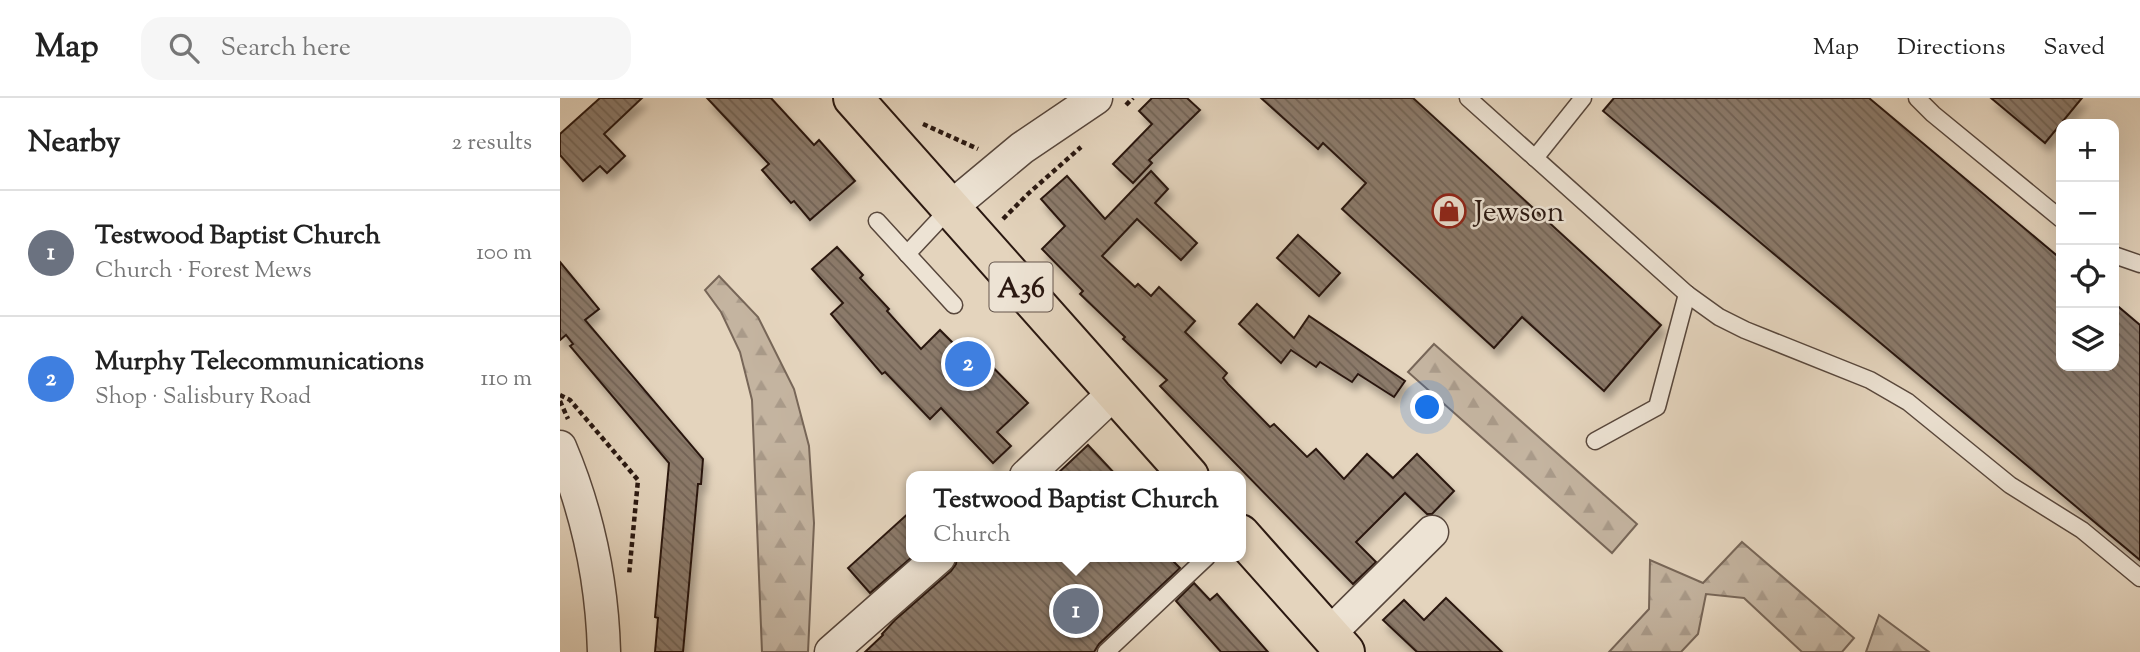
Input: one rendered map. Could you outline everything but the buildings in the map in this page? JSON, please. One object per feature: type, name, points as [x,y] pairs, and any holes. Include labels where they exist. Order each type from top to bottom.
[{"type":"main road","name":"A36","points":[[853,98],[1115,392],[1176,471]]},
{"type":"main road","points":[[1246,540],[1337,643]]},
{"type":"street","points":[[950,208],[1046,130],[1107,104]]},
{"type":"street","points":[[1031,471],[1115,392]]},
{"type":"street","points":[[560,447],[583,509],[594,550],[603,618],[604,652]]},
{"type":"street","points":[[1337,643],[1433,531]]},
{"type":"street","points":[[831,652],[933,562]]},
{"type":"lane","points":[[1468,98],[1688,294],[1719,317],[1870,380],[1908,402],[2010,485],[2082,530],[2140,578]]},
{"type":"lane","points":[[1535,158],[1583,98]]},
{"type":"lane","points":[[1917,98],[2056,215]]},
{"type":"lane","points":[[907,254],[950,208]]},
{"type":"lane","points":[[877,221],[954,304]]},
{"type":"lane","points":[[2119,258],[2140,264]]},
{"type":"lane","points":[[1595,441],[1657,407],[1688,294]]},
{"type":"lane","points":[[1106,652],[1195,562]]},
{"type":"path","points":[[1107,104],[1133,98]]},
{"type":"path","points":[[913,119],[989,154],[1000,165]]},
{"type":"path","points":[[980,242],[1083,144]]},
{"type":"path","points":[[560,395],[570,400],[638,480],[629,583]]},
{"type":"green space","points":[[719,276],[758,317],[794,389],[809,446],[814,523],[808,652],[762,652],[752,400],[740,352],[721,312],[705,290]]},
{"type":"green space","points":[[1434,344],[1637,524],[1612,553],[1408,372]]},
{"type":"green space","points":[[1742,542],[1854,638],[1842,652],[1802,652],[1744,598],[1706,594],[1698,634],[1681,652],[1609,652],[1649,609],[1650,560],[1703,583]]},
{"type":"green space","points":[[1879,615],[1929,652],[1866,652]]},
{"type":"place","name":"Jewson","points":[[1449,211]]},
{"type":"place","name":"Murphy Telecommunications","points":[[968,364]]},
{"type":"place","name":"Testwood Baptist Church","points":[[1076,611]]}]
